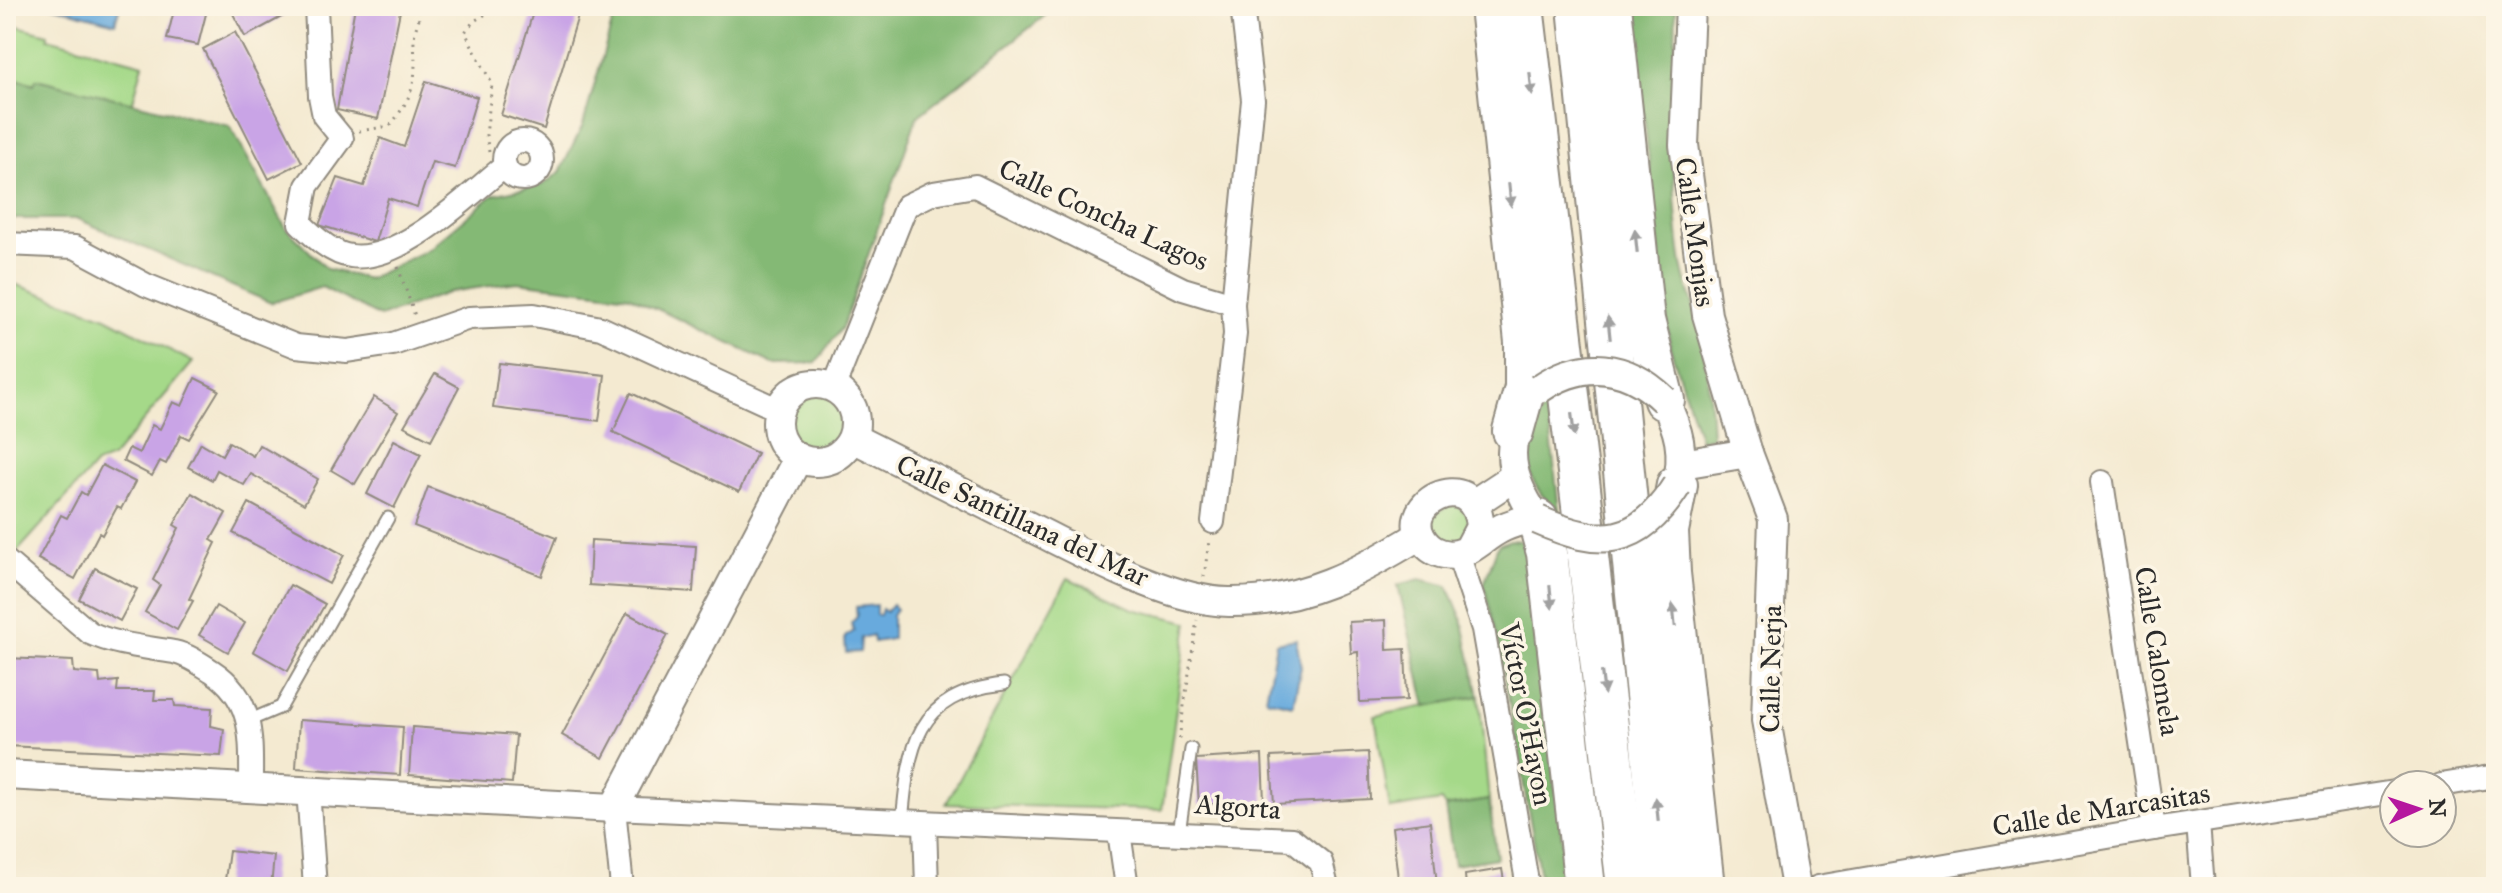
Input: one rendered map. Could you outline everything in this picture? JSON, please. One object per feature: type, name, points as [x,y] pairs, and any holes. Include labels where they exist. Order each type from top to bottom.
[{"type":"highway","points":[[1490,6],[1525,342],[1525,388],[1513,431]]},
{"type":"highway","points":[[1523,6],[1627,887]]},
{"type":"highway","points":[[1578,6],[1665,887]]},
{"type":"highway","points":[[1611,6],[1644,320],[1664,400]]},
{"type":"highway","points":[[1679,474],[1668,531],[1670,573],[1704,887]]},
{"type":"highway","points":[[1537,518],[1547,553],[1585,887]]},
{"type":"street","points":[[316,6],[320,96],[324,116],[342,138],[307,186],[300,223],[318,241],[349,257],[370,256],[404,244],[499,171]]},
{"type":"street","points":[[1213,522],[1235,334],[1233,304],[1253,100],[1242,6]]},
{"type":"street","name":"Calle Monjas","points":[[1690,6],[1684,145],[1707,315],[1748,453]]},
{"type":"street","name":"Calle Concha Lagos","points":[[834,387],[906,206],[933,193],[975,186],[1183,289],[1233,304]]},
{"type":"street","points":[[6,244],[75,247],[146,285],[296,346],[347,351],[393,344],[469,318],[534,315],[601,328],[779,410]]},
{"type":"street","points":[[1604,367],[1627,372],[1647,383],[1664,400],[1679,430],[1679,474],[1660,511],[1635,530],[1606,539],[1575,537],[1537,518],[1514,477],[1510,454],[1513,431],[1539,389],[1558,376],[1580,368],[1604,367]]},
{"type":"street","points":[[812,383],[834,387],[849,400],[856,419],[853,438],[839,455],[819,462],[798,458],[784,445],[777,428],[779,410],[792,392],[802,387],[812,383]]},
{"type":"street","name":"Calle Santillana del Mar","points":[[853,438],[1107,565],[1200,600],[1229,602],[1282,598],[1355,575],[1420,535]]},
{"type":"street","points":[[1679,474],[1748,453]]},
{"type":"street","name":"Calle Nerja","points":[[1748,453],[1773,519],[1766,720],[1796,887]]},
{"type":"street","points":[[622,887],[614,808],[798,458]]},
{"type":"street","points":[[1473,504],[1514,477]]},
{"type":"street","name":"Calle Calomela","points":[[2102,482],[2154,829]]},
{"type":"street","points":[[1464,551],[1480,527],[1473,504],[1462,496],[1447,493],[1433,497],[1423,507],[1418,521],[1420,535],[1429,548],[1442,555],[1464,551],[1503,527],[1537,518]]},
{"type":"street","name":"Víctor O'Hayon","points":[[1464,551],[1483,629],[1528,887]]},
{"type":"street","points":[[6,561],[90,633],[106,641],[179,653],[231,684],[243,702],[248,721],[251,787]]},
{"type":"street","points":[[6,775],[614,808]]},
{"type":"street","points":[[2458,782],[2496,776]]},
{"type":"street","points":[[308,790],[315,887]]},
{"type":"street","name":"Calle de Marcasitas","points":[[1818,887],[2154,829],[2378,795]]},
{"type":"street","name":"Algorta","points":[[614,808],[1292,839],[1321,862],[1327,887]]},
{"type":"street","points":[[2198,823],[2203,887]]},
{"type":"street","points":[[925,824],[927,887]]},
{"type":"street","points":[[1119,832],[1127,887]]},
{"type":"lane","points":[[248,721],[281,707],[388,518]]},
{"type":"lane","points":[[902,823],[907,761],[926,717],[976,687],[1004,684]]},
{"type":"lane","points":[[1172,833],[1191,749]]},
{"type":"path","points":[[342,138],[390,126],[406,105],[416,81],[418,55],[414,42],[423,6]]},
{"type":"path","points":[[491,11],[474,21],[465,32],[492,84],[486,135],[499,171]]},
{"type":"path","points":[[397,265],[421,334]]},
{"type":"path","points":[[1179,740],[1213,522]]},
{"type":"green space","points":[[617,6],[1057,6],[917,117],[843,326],[816,363],[773,364],[630,296],[517,282],[450,292],[380,317],[322,287],[271,303],[78,219],[6,219],[6,76],[34,84],[36,79],[230,126],[286,228],[327,269],[368,279],[429,249],[493,195],[544,184],[560,172],[583,125]]},
{"type":"green space","points":[[1676,9],[1675,201],[1684,273],[1701,334],[1712,437],[1700,440],[1670,347],[1632,10]]},
{"type":"green space","points":[[6,23],[143,64],[132,105],[37,79],[35,84],[6,76]]},
{"type":"green space","points":[[6,281],[106,317],[193,362],[112,458],[96,464],[17,552],[6,542]]},
{"type":"green space","points":[[817,391],[828,393],[838,400],[845,410],[845,432],[838,442],[828,449],[817,451],[806,449],[796,442],[789,432],[787,421],[789,410],[796,400],[806,393]]},
{"type":"green space","points":[[1548,406],[1559,512],[1538,489],[1527,461],[1530,433]]},
{"type":"green space","points":[[1453,503],[1470,516],[1465,543],[1436,544],[1428,518]]},
{"type":"green space","points":[[1510,540],[1520,541],[1527,554],[1568,887],[1542,887],[1499,646],[1484,584],[1498,545]]},
{"type":"green space","points":[[1068,578],[1133,609],[1188,622],[1162,810],[946,804]]},
{"type":"green space","points":[[1420,579],[1448,586],[1462,619],[1479,696],[1426,706],[1398,585]]},
{"type":"green space","points":[[1479,696],[1489,800],[1445,807],[1441,801],[1390,809],[1375,716]]},
{"type":"green space","points":[[1489,800],[1497,858],[1454,865],[1445,807]]},
{"type":"water","points":[[52,6],[120,6],[115,23]]},
{"type":"water","points":[[876,605],[876,615],[880,615],[882,609],[886,612],[892,605],[896,609],[892,616],[892,639],[874,642],[873,635],[861,638],[860,652],[846,653],[845,637],[854,631],[851,623],[857,617],[856,607]]},
{"type":"water","points":[[1296,639],[1301,667],[1293,705],[1266,699],[1276,643]]},
{"type":"building","points":[[175,6],[208,6],[198,45],[167,39]]},
{"type":"building","points":[[229,6],[297,6],[298,8],[245,37]]},
{"type":"building","points":[[355,6],[401,6],[378,119],[337,110]]},
{"type":"building","points":[[535,6],[580,9],[544,129],[501,115]]},
{"type":"building","points":[[235,32],[302,162],[269,179],[203,49]]},
{"type":"building","points":[[426,81],[477,97],[455,168],[432,162],[417,207],[388,198],[375,242],[319,225],[338,178],[364,186],[380,138],[404,147]]},
{"type":"building","points":[[499,363],[605,375],[599,421],[493,408]]},
{"type":"building","points":[[435,374],[459,387],[431,440],[404,426]]},
{"type":"building","points":[[195,378],[219,390],[189,439],[181,435],[166,464],[160,461],[152,476],[123,461],[129,448],[139,453],[152,425],[160,429],[173,402],[182,406]]},
{"type":"building","points":[[631,393],[757,453],[739,492],[613,432]]},
{"type":"building","points":[[374,397],[398,412],[355,484],[331,470]]},
{"type":"building","points":[[394,440],[421,454],[394,508],[367,494]]},
{"type":"building","points":[[229,442],[253,456],[259,445],[318,479],[304,504],[251,474],[244,485],[217,470],[212,480],[188,467],[201,443],[222,455]]},
{"type":"building","points":[[102,465],[135,482],[121,509],[117,507],[102,535],[99,533],[75,579],[38,559],[61,515],[67,518],[81,492],[86,495]]},
{"type":"building","points":[[428,487],[557,537],[542,576],[414,526]]},
{"type":"building","points":[[192,493],[226,513],[211,540],[216,543],[189,599],[193,601],[177,630],[145,612],[160,585],[153,580],[179,528],[174,525]]},
{"type":"building","points":[[249,503],[344,555],[329,584],[233,533]]},
{"type":"building","points":[[591,540],[696,546],[693,592],[589,585]]},
{"type":"building","points":[[95,568],[137,589],[120,621],[79,599]]},
{"type":"building","points":[[290,585],[325,604],[288,671],[253,651]]},
{"type":"building","points":[[216,606],[245,623],[228,652],[199,635]]},
{"type":"building","points":[[627,613],[668,635],[603,758],[562,735]]},
{"type":"building","points":[[1386,620],[1387,650],[1405,649],[1407,700],[1360,702],[1358,652],[1351,653],[1349,622]]},
{"type":"building","points":[[6,658],[73,661],[74,672],[99,674],[100,683],[118,681],[117,691],[155,691],[154,700],[174,700],[175,706],[212,708],[211,726],[224,729],[221,756],[6,746]]},
{"type":"building","points":[[299,720],[403,727],[400,775],[296,768]]},
{"type":"building","points":[[412,727],[516,735],[512,783],[409,775]]},
{"type":"building","points":[[1368,752],[1370,799],[1274,804],[1271,757]]},
{"type":"building","points":[[1262,755],[1264,801],[1199,805],[1196,759]]},
{"type":"building","points":[[1430,822],[1437,884],[1399,887],[1392,827]]},
{"type":"building","points":[[229,851],[274,856],[271,887],[224,887]]},
{"type":"building","points":[[1502,869],[1505,887],[1466,887],[1465,875]]}]
